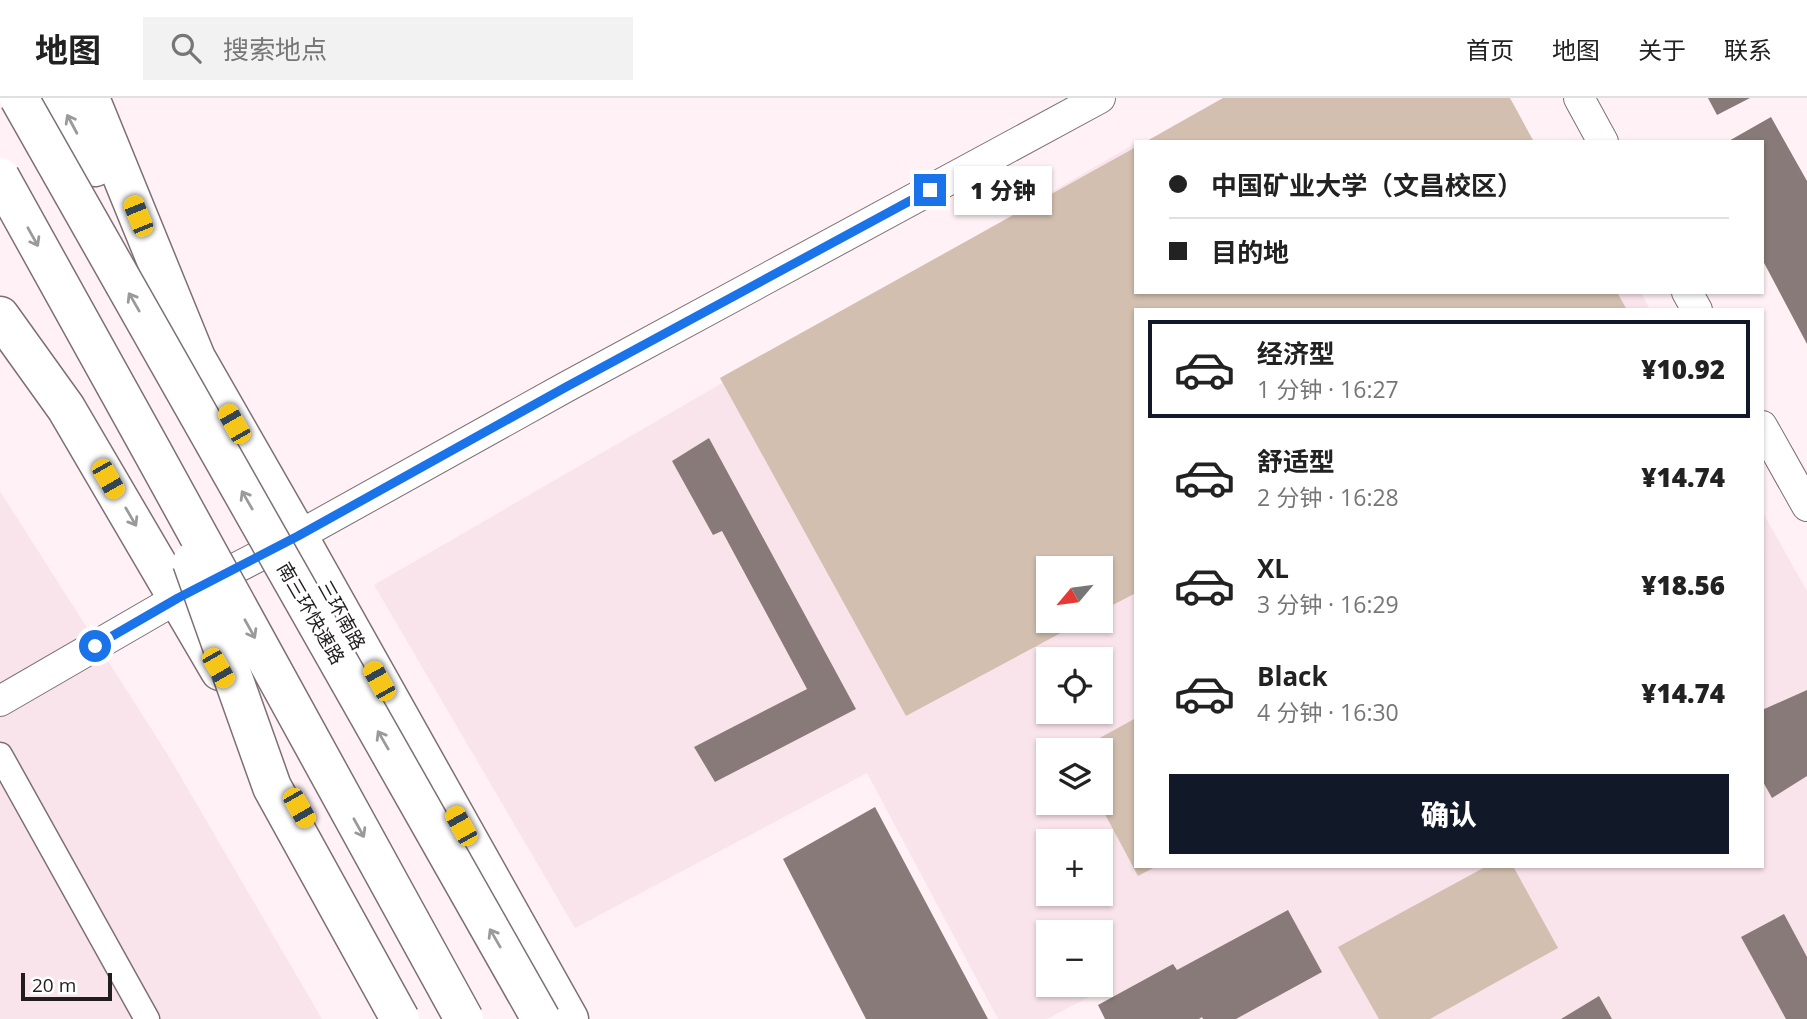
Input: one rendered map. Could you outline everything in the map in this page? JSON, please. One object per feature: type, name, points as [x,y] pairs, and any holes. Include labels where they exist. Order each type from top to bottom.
[{"type":"main road","name":"南三环快速路","points":[[19,98],[541,1019]]},
{"type":"main road","name":"三环南路","points":[[58,98],[196,358],[569,1019]]},
{"type":"main road","name":"三环南路","points":[[90,98],[196,358]]},
{"type":"main road","points":[[0,177],[464,1019]]},
{"type":"main road","points":[[0,288],[66,408],[419,1019]]},
{"type":"main road","points":[[0,316],[66,408]]},
{"type":"main road","points":[[152,451],[272,787],[400,1019]]},
{"type":"street","points":[[0,701],[178,598],[298,536],[1100,98]]},
{"type":"street","points":[[1579,98],[1602,140]]},
{"type":"street","points":[[1764,430],[1807,506]]},
{"type":"street","points":[[0,755],[147,1019]]},
{"type":"shaded area","points":[[1223,98],[1510,98],[1533,140],[1149,140]]},
{"type":"shaded area","points":[[1134,144],[1134,294],[1642,294],[1649,308],[1134,308],[1134,868],[1764,868],[1764,515],[1807,591],[1807,1019],[1125,1019],[1113,996],[1113,920],[1036,920],[1036,997],[1089,997],[1047,1019],[998,1019],[867,773],[575,928],[374,585]]},
{"type":"shaded area","points":[[1134,148],[1134,294],[1618,294],[1626,308],[1134,308],[1134,594],[1113,605],[1113,556],[1036,556],[1036,634],[1059,634],[906,716],[720,378]]},
{"type":"shaded area","points":[[0,491],[168,755],[322,1019],[0,1019]]},
{"type":"shaded area","points":[[1134,719],[1134,868],[1153,868],[1138,876],[1105,815],[1113,815],[1113,738],[1100,738]]},
{"type":"shaded area","points":[[1483,868],[1514,868],[1558,948],[1430,1019],[1379,1019],[1338,947]]},
{"type":"building","points":[[1708,98],[1750,98],[1717,115]]},
{"type":"building","points":[[1771,117],[1807,181],[1807,344],[1764,263],[1764,140],[1731,140]]},
{"type":"building","points":[[709,438],[856,709],[715,782],[694,747],[807,689],[722,531],[713,535],[672,461]]},
{"type":"building","points":[[1807,690],[1807,776],[1772,798],[1764,784],[1764,709]]},
{"type":"building","points":[[875,807],[988,1019],[866,1019],[783,859]]},
{"type":"building","points":[[1288,910],[1322,972],[1236,1019],[1105,1019],[1098,1005],[1173,964],[1177,970]]},
{"type":"building","points":[[1784,914],[1807,957],[1807,1019],[1786,1019],[1741,937]]},
{"type":"building","points":[[1599,996],[1612,1019],[1561,1019]]},
{"type":"route","points":[[95,646],[178,598],[298,536],[930,190]]}]
